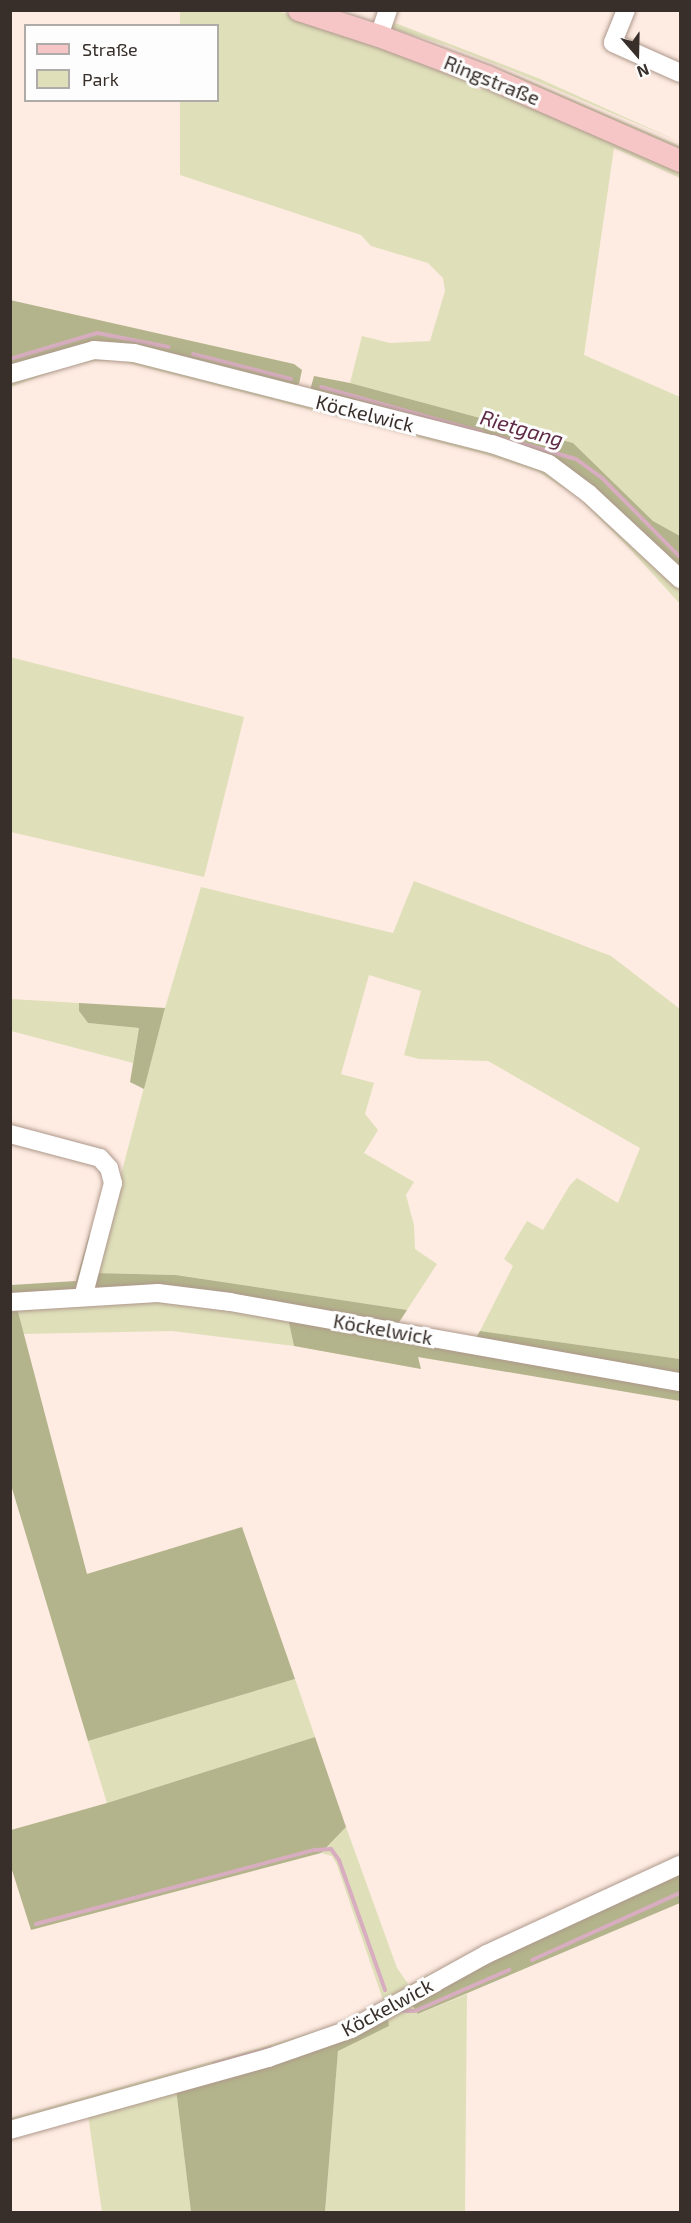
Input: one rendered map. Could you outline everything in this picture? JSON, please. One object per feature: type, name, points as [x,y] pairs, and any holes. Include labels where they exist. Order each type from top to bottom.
[{"type":"main road","name":"Ringstraße","points":[[299,10],[379,36],[488,77],[681,161]]},
{"type":"street","points":[[379,36],[388,10]]},
{"type":"street","points":[[626,10],[613,43],[681,73]]},
{"type":"street","name":"Köckelwick","points":[[10,374],[94,350],[134,353],[492,444],[549,464],[589,494],[681,579]]},
{"type":"street","points":[[10,1134],[100,1158],[109,1168],[113,1183],[83,1297]]},
{"type":"street","name":"Köckelwick","points":[[10,1302],[158,1293],[230,1302],[681,1382]]},
{"type":"street","name":"Köckelwick","points":[[10,2130],[268,2058],[351,2029],[487,1954],[681,1865]]},
{"type":"green space","points":[[180,10],[277,11],[330,27],[474,81],[475,88],[480,90],[487,86],[680,169],[680,178],[614,148],[584,355],[680,397],[680,536],[653,521],[573,443],[350,383],[362,336],[390,343],[430,341],[445,291],[443,278],[428,263],[371,246],[361,235],[180,175],[180,102],[219,102],[219,24],[180,24]]},
{"type":"green space","points":[[390,21],[538,78],[680,142],[508,69],[449,46],[393,29]]},
{"type":"green space","points":[[421,41],[522,78],[680,146],[680,155]]},
{"type":"green space","points":[[10,300],[294,364],[302,370],[299,384],[290,387],[140,346],[113,342],[78,345],[11,366]]},
{"type":"green space","points":[[105,354],[227,381],[537,465],[595,507],[680,589],[680,604],[578,497],[537,471],[484,454],[120,361],[94,361],[68,366],[11,387],[11,379]]},
{"type":"green space","points":[[314,376],[350,383],[573,443],[653,521],[680,536],[680,576],[573,476],[309,394]]},
{"type":"green space","points":[[10,657],[244,717],[204,877],[11,832]]},
{"type":"green space","points":[[414,881],[611,956],[680,1009],[680,1359],[480,1331],[513,1266],[504,1259],[527,1221],[543,1230],[570,1185],[577,1178],[618,1203],[640,1148],[488,1061],[419,1059],[404,1055],[421,991],[369,975],[341,1074],[374,1083],[365,1114],[378,1130],[364,1153],[414,1182],[406,1195],[414,1225],[415,1249],[437,1264],[407,1310],[177,1275],[95,1273],[165,1008],[201,887],[393,933]]},
{"type":"green space","points":[[11,999],[79,1003],[79,1011],[88,1023],[139,1028],[133,1063],[11,1031]]},
{"type":"green space","points":[[79,1003],[165,1008],[144,1089],[130,1082],[139,1028],[88,1023],[79,1011]]},
{"type":"green space","points":[[89,1235],[96,1237],[76,1290],[11,1295],[11,1285],[76,1281]]},
{"type":"green space","points":[[95,1273],[176,1275],[407,1310],[396,1327],[95,1289],[92,1284]]},
{"type":"green space","points":[[141,1299],[288,1318],[294,1346],[172,1331],[22,1334],[17,1308]]},
{"type":"green space","points":[[10,1308],[17,1308],[87,1574],[242,1527],[295,1679],[88,1741],[11,1485]]},
{"type":"green space","points":[[288,1318],[680,1388],[680,1401],[418,1357],[421,1369],[294,1346]]},
{"type":"green space","points":[[480,1331],[680,1359],[680,1377],[474,1341]]},
{"type":"green space","points":[[295,1679],[315,1737],[107,1803],[88,1741]]},
{"type":"green space","points":[[315,1737],[346,1827],[321,1853],[31,1930],[11,1867],[11,1830],[107,1803]]},
{"type":"green space","points":[[346,1827],[397,1968],[409,1985],[496,1940],[349,2026],[11,2126],[11,2118],[322,2030],[384,2003],[337,1865],[332,1856],[321,1853]]},
{"type":"green space","points":[[680,1870],[680,1903],[418,2014],[409,2000]]},
{"type":"green space","points":[[467,1994],[465,2212],[325,2212],[338,2050],[389,2026],[388,2019],[409,2000],[419,2014]]},
{"type":"green space","points":[[388,2019],[389,2026],[338,2051],[325,2212],[191,2212],[176,2089]]},
{"type":"green space","points":[[176,2089],[191,2212],[102,2212],[88,2115]]},
{"type":"waterway","name":"Rietgang","points":[[10,359],[97,333],[169,347]]},
{"type":"waterway","name":"Rietgang","points":[[193,354],[291,379]]},
{"type":"waterway","name":"Rietgang","points":[[321,387],[482,432]]},
{"type":"waterway","name":"Rietgang","points":[[495,436],[576,459],[602,478],[680,557]]},
{"type":"waterway","points":[[36,1924],[315,1850],[331,1849],[339,1860],[385,1990]]},
{"type":"waterway","points":[[532,1960],[680,1893]]},
{"type":"waterway","points":[[404,2011],[415,2011],[509,1970]]},
{"type":"waterway","points":[[214,2064],[271,2048]]}]
